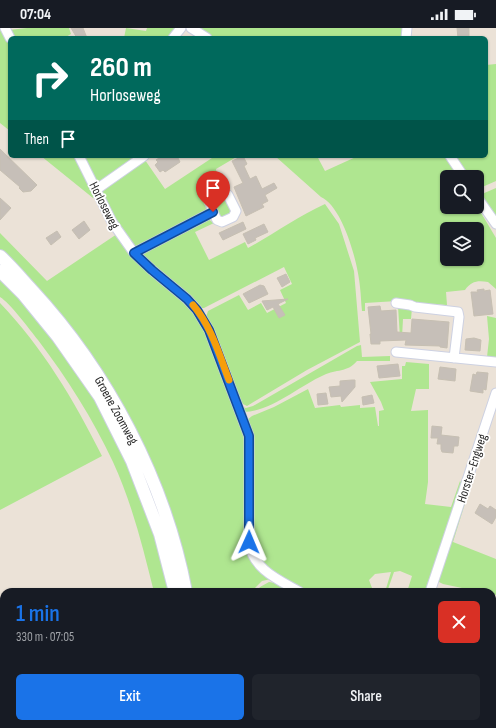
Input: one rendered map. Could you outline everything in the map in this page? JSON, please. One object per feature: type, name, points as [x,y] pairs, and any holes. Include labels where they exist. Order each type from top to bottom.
[{"type":"main road","name":"Groene Zoomweg","points":[[0,256],[48,306],[92,365],[112,397],[131,432],[155,485],[174,540],[185,588]]},
{"type":"main road","name":"Groene Zoomweg","points":[[0,271],[23,294],[58,337],[100,397],[132,461],[160,534],[174,588]]},
{"type":"street","points":[[174,36],[181,28]]},
{"type":"street","points":[[191,28],[204,36]]},
{"type":"street","name":"Horloseweg","points":[[80,158],[97,189],[112,222],[134,253],[187,299],[197,310],[209,330],[249,436],[249,542],[251,554],[261,567],[294,588]]},
{"type":"street","points":[[97,189],[141,158]]},
{"type":"street","points":[[451,158],[459,170]]},
{"type":"street","points":[[484,207],[496,224]]},
{"type":"street","points":[[134,253],[213,212]]},
{"type":"street","points":[[396,303],[415,307],[458,312],[459,317],[454,358]]},
{"type":"street","points":[[396,352],[496,362]]},
{"type":"street","name":"Horster-Engweg","points":[[431,588],[496,393]]},
{"type":"green space","points":[[1,28],[8,41],[8,129],[0,123]]},
{"type":"green space","points":[[27,28],[69,28],[71,34],[68,36],[12,36],[9,30]]},
{"type":"green space","points":[[126,28],[146,31],[147,28],[176,28],[169,36],[124,36]]},
{"type":"green space","points":[[197,28],[403,28],[403,36],[211,36]]},
{"type":"green space","points":[[496,64],[496,181],[484,186],[484,170],[463,170],[454,158],[488,158],[488,65]]},
{"type":"green space","points":[[43,158],[77,158],[95,198],[93,198]]},
{"type":"green space","points":[[84,158],[135,158],[100,181],[94,179]]},
{"type":"green space","points":[[212,158],[235,158],[216,169],[217,176],[196,186],[206,211],[134,247],[122,233],[101,191],[145,160],[165,189]]},
{"type":"green space","points":[[277,158],[318,158],[325,171],[354,158],[446,158],[454,170],[440,170],[440,214],[482,214],[496,238],[496,289],[488,282],[478,281],[472,283],[465,290],[446,292],[447,305],[413,303],[413,300],[365,303],[365,311],[362,311],[359,277],[353,251],[336,212],[329,203]]},
{"type":"green space","points":[[496,188],[496,219],[484,201],[484,193]]},
{"type":"green space","points":[[222,197],[226,197],[233,212],[221,219],[213,202]]},
{"type":"green space","points":[[325,204],[339,224],[354,271],[360,342],[307,370],[247,406],[241,403],[206,317],[208,311],[239,295],[248,310],[261,303],[267,313],[286,303],[280,290],[292,284],[284,267],[204,308],[201,308],[141,255],[143,252],[208,219],[214,223],[195,232],[209,260],[245,242],[248,248],[305,214]]},
{"type":"green space","points":[[0,233],[47,281],[117,234],[185,302],[206,330],[246,432],[246,541],[271,579],[262,581],[255,588],[188,588],[150,465],[0,251]]},
{"type":"green space","points":[[0,277],[56,339],[96,399],[129,463],[157,535],[170,588],[153,588],[126,493],[105,446],[79,399],[38,340],[20,317],[0,297]]},
{"type":"green space","points":[[0,303],[16,320],[57,375],[102,456],[0,510]]},
{"type":"green space","points":[[398,306],[412,308],[411,319],[403,319],[402,337],[400,338]]},
{"type":"green space","points":[[487,316],[496,318],[496,358],[487,357],[489,339]]},
{"type":"green space","points":[[361,345],[362,357],[390,356],[390,361],[357,361],[349,367],[328,373],[275,403],[254,411],[244,412],[242,407],[246,408],[253,406]]},
{"type":"green space","points":[[406,362],[429,364],[429,389],[416,389],[411,411],[428,410],[428,482],[425,504],[451,507],[460,481],[462,484],[428,588],[408,588],[412,576],[400,571],[394,572],[388,588],[386,588],[391,572],[375,574],[369,580],[372,588],[299,588],[273,573],[254,553],[247,420],[252,416],[274,407],[308,389],[315,408],[340,405],[341,407],[360,405],[360,408],[375,407],[379,426],[379,411],[384,410],[370,382],[402,379],[402,366],[405,366]]},
{"type":"green space","points":[[471,480],[472,481],[453,542],[496,559],[496,588],[462,588],[443,584],[439,582],[438,578]]},
{"type":"green space","points":[[269,582],[281,584],[288,588],[259,588]]},
{"type":"building","points":[[71,28],[83,28],[86,36],[76,36]]},
{"type":"building","points":[[457,28],[469,28],[469,36],[458,36]]},
{"type":"building","points":[[0,149],[37,185],[31,191],[23,192],[19,188],[20,187],[0,170]]},
{"type":"building","points":[[159,158],[178,158],[180,162],[165,172],[163,170],[160,172],[155,165],[158,162],[156,160]]},
{"type":"building","points":[[239,158],[244,158],[247,164],[244,166],[250,179],[256,176],[262,189],[274,183],[277,188],[265,195],[268,201],[262,204],[264,207],[246,216],[234,187],[243,183],[232,161]]},
{"type":"building","points":[[0,198],[11,208],[0,220]]},
{"type":"building","points":[[84,221],[90,230],[79,239],[72,230]]},
{"type":"building","points":[[243,222],[246,229],[223,240],[219,233]]},
{"type":"building","points":[[264,224],[268,232],[255,238],[256,240],[248,244],[243,234]]},
{"type":"building","points":[[57,231],[61,237],[51,245],[46,238]]},
{"type":"building","points":[[286,274],[290,282],[282,287],[277,278]]},
{"type":"building","points":[[260,285],[264,286],[268,294],[249,303],[243,294]]},
{"type":"building","points":[[484,289],[484,291],[490,290],[493,314],[474,316],[471,292],[478,292],[477,290]]},
{"type":"building","points":[[288,299],[278,304],[285,315],[279,318],[273,307],[267,310],[262,301]]},
{"type":"building","points":[[380,306],[381,311],[396,310],[397,332],[411,333],[412,319],[449,322],[447,348],[440,346],[405,345],[406,340],[380,341],[380,344],[371,344],[368,307]]},
{"type":"building","points":[[474,338],[481,340],[480,351],[465,350],[466,339]]},
{"type":"building","points":[[398,364],[400,376],[379,378],[377,366]]},
{"type":"building","points":[[440,367],[456,369],[455,381],[438,379]]},
{"type":"building","points":[[477,372],[488,373],[486,390],[483,389],[483,393],[470,391],[473,374],[476,375]]},
{"type":"building","points":[[355,380],[355,387],[342,402],[341,396],[331,397],[329,387],[340,386],[340,381]]},
{"type":"building","points":[[326,393],[328,404],[318,405],[317,394]]},
{"type":"building","points":[[372,395],[374,403],[363,405],[362,397]]},
{"type":"building","points":[[432,426],[442,427],[441,435],[459,437],[458,446],[454,446],[453,453],[442,452],[441,444],[437,444],[438,438],[431,438]]},
{"type":"building","points":[[480,504],[488,509],[490,506],[496,510],[496,517],[492,524],[475,513]]},
{"type":"slow traffic","points":[[193,305],[202,316],[209,330],[229,380]]},
{"type":"route","points":[[213,212],[134,253],[144,264],[187,299],[197,310],[209,330],[243,416],[249,436],[249,542]]}]
